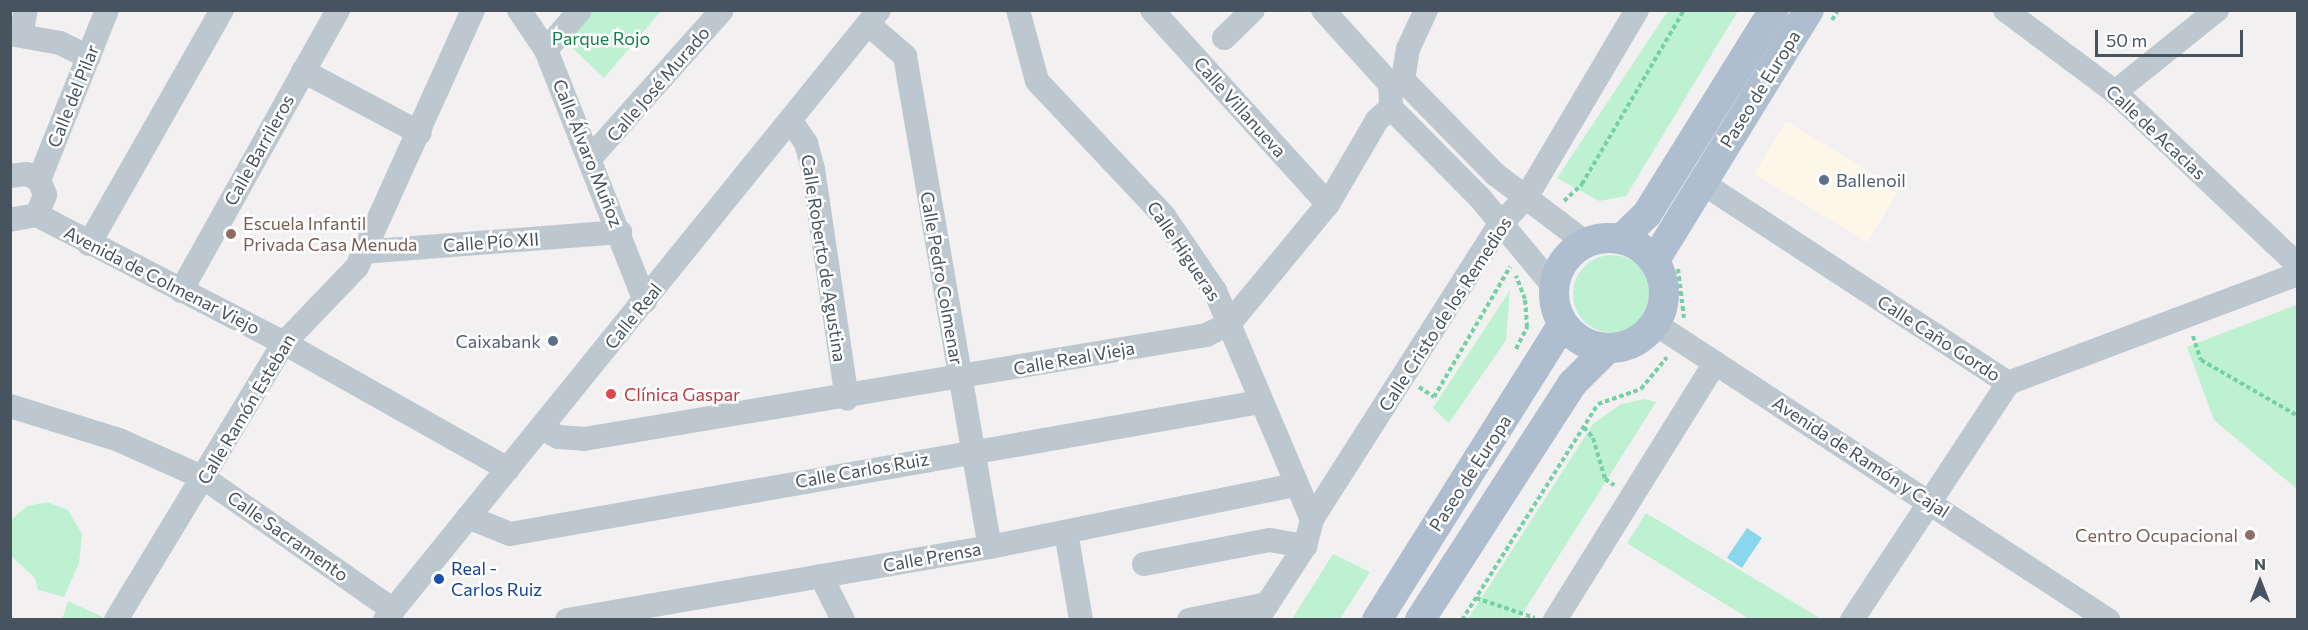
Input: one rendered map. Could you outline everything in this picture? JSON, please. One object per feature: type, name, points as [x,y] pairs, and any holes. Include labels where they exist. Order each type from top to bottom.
[{"type":"main road","name":"Paseo de Europa","points":[[1621,239],[1647,214],[1774,10]]},
{"type":"main road","name":"Paseo de Europa","points":[[1655,260],[1809,10]]},
{"type":"main road","points":[[1621,239],[1655,260],[1664,296],[1654,323],[1639,338],[1607,349],[1577,341],[1562,325],[1554,287],[1565,260],[1586,243],[1621,239]]},
{"type":"main road","name":"Paseo de Europa","points":[[1377,620],[1562,325]]},
{"type":"main road","name":"Paseo de Europa","points":[[1420,620],[1572,384],[1607,349]]},
{"type":"street","points":[[26,10],[16,34],[60,43],[89,57]]},
{"type":"street","name":"Calle del Pilar","points":[[39,180],[107,10]]},
{"type":"street","points":[[89,244],[222,10]]},
{"type":"street","name":"Calle Barrileros","points":[[181,291],[338,10]]},
{"type":"street","name":"Calle Ramón Esteban","points":[[116,620],[284,343],[346,282],[420,134],[473,10]]},
{"type":"street","name":"Calle Álvaro Muñoz","points":[[519,10],[546,50],[592,156],[645,301]]},
{"type":"street","points":[[546,50],[580,10]]},
{"type":"street","name":"Calle José Murado","points":[[592,156],[722,10]]},
{"type":"street","name":"Calle Higueras","points":[[1018,10],[1037,81],[1164,216],[1215,291],[1295,485],[1312,519]]},
{"type":"street","name":"Calle Villanueva","points":[[1152,10],[1328,204]]},
{"type":"street","points":[[1323,10],[1495,174],[1527,196],[1586,243]]},
{"type":"street","points":[[1426,10],[1408,49],[1391,108],[1480,199],[1498,227],[1554,287]]},
{"type":"street","name":"Calle Cristo de los Remedios","points":[[1262,612],[1305,546],[1312,519],[1498,227],[1527,196],[1637,10]]},
{"type":"street","name":"Calle de Acacias","points":[[2005,10],[2115,92],[2298,265]]},
{"type":"street","points":[[2115,92],[2217,10]]},
{"type":"street","name":"Calle Real","points":[[389,615],[874,17]]},
{"type":"street","name":"Calle Pedro Colmenar","points":[[874,17],[905,56],[990,547]]},
{"type":"street","points":[[303,71],[420,134]]},
{"type":"street","name":"Calle Real Vieja","points":[[542,428],[558,437],[584,440],[847,398],[1206,335],[1229,324],[1328,204],[1377,120],[1391,108]]},
{"type":"street","name":"Calle Roberto de Agustina","points":[[791,121],[806,143],[813,169],[847,398]]},
{"type":"street","points":[[10,176],[27,174],[39,180],[45,195],[18,221]]},
{"type":"street","name":"Calle Caño Gordo","points":[[1701,182],[2008,383],[2298,274]]},
{"type":"street","name":"Avenida de Colmenar Viejo","points":[[18,221],[89,244],[284,343],[508,469]]},
{"type":"street","name":"Calle Pío XII","points":[[361,252],[620,232]]},
{"type":"street","name":"Avenida de Ramón y Cajal","points":[[1654,323],[1928,500],[2108,620]]},
{"type":"street","points":[[1555,620],[1715,363]]},
{"type":"street","points":[[1852,620],[1928,500],[2008,383]]},
{"type":"street","name":"Calle Carlos Ruiz","points":[[468,517],[510,534],[972,449],[1260,402]]},
{"type":"street","name":"Calle Sacramento","points":[[10,406],[119,440],[204,477],[389,615]]},
{"type":"street","name":"Calle Prensa","points":[[567,620],[665,611],[821,576],[990,547],[1295,485]]},
{"type":"street","points":[[1066,532],[1081,620]]},
{"type":"street","points":[[1144,564],[1270,540],[1305,546]]},
{"type":"street","points":[[821,576],[843,620]]},
{"type":"street","points":[[1189,620],[1262,612]]},
{"type":"path","points":[[2186,316],[2201,360],[2298,416]]},
{"type":"path","points":[[1584,426],[1593,438],[1605,479],[1631,498]]},
{"type":"path","points":[[1476,598],[1540,620]]},
{"type":"shaded area","name":"Ballenoil","points":[[1786,121],[1899,189],[1867,242],[1754,174]]},
{"type":"green space","name":"Parque Rojo","points":[[588,11],[661,11],[604,78],[564,40]]},
{"type":"green space","points":[[1668,11],[1738,11],[1626,196],[1599,201],[1557,178]]},
{"type":"green space","points":[[1612,255],[1627,258],[1639,267],[1648,279],[1651,294],[1648,309],[1639,321],[1627,330],[1612,333],[1597,330],[1585,321],[1576,309],[1573,294],[1576,279],[1585,267],[1597,258]]},
{"type":"green space","points":[[1510,290],[1506,340],[1449,423],[1433,408]]},
{"type":"green space","points":[[2296,305],[2298,307],[2297,489],[2214,420],[2187,347]]},
{"type":"green space","points":[[1645,399],[1656,402],[1519,619],[1468,619],[1593,424],[1621,404]]},
{"type":"green space","points":[[47,502],[68,510],[82,534],[79,563],[64,597],[38,590],[35,578],[11,556],[11,520],[27,506]]},
{"type":"green space","points":[[1646,513],[1821,619],[1749,619],[1627,543]]},
{"type":"green space","points":[[1333,554],[1370,572],[1340,619],[1292,619]]},
{"type":"green space","points":[[68,601],[107,619],[62,620]]},
{"type":"water","points":[[1747,528],[1762,538],[1742,568],[1727,558]]},
{"type":"place","name":"Ballenoil","points":[[1824,180]]},
{"type":"place","name":"Escuela Infantil Privada Casa Menuda","points":[[231,234]]},
{"type":"place","name":"Caixabank","points":[[553,341]]},
{"type":"place","name":"Clínica Gaspar","points":[[611,394]]},
{"type":"place","name":"Centro Ocupacional","points":[[2250,535]]},
{"type":"place","name":"Real - Carlos Ruiz","points":[[439,579]]}]
